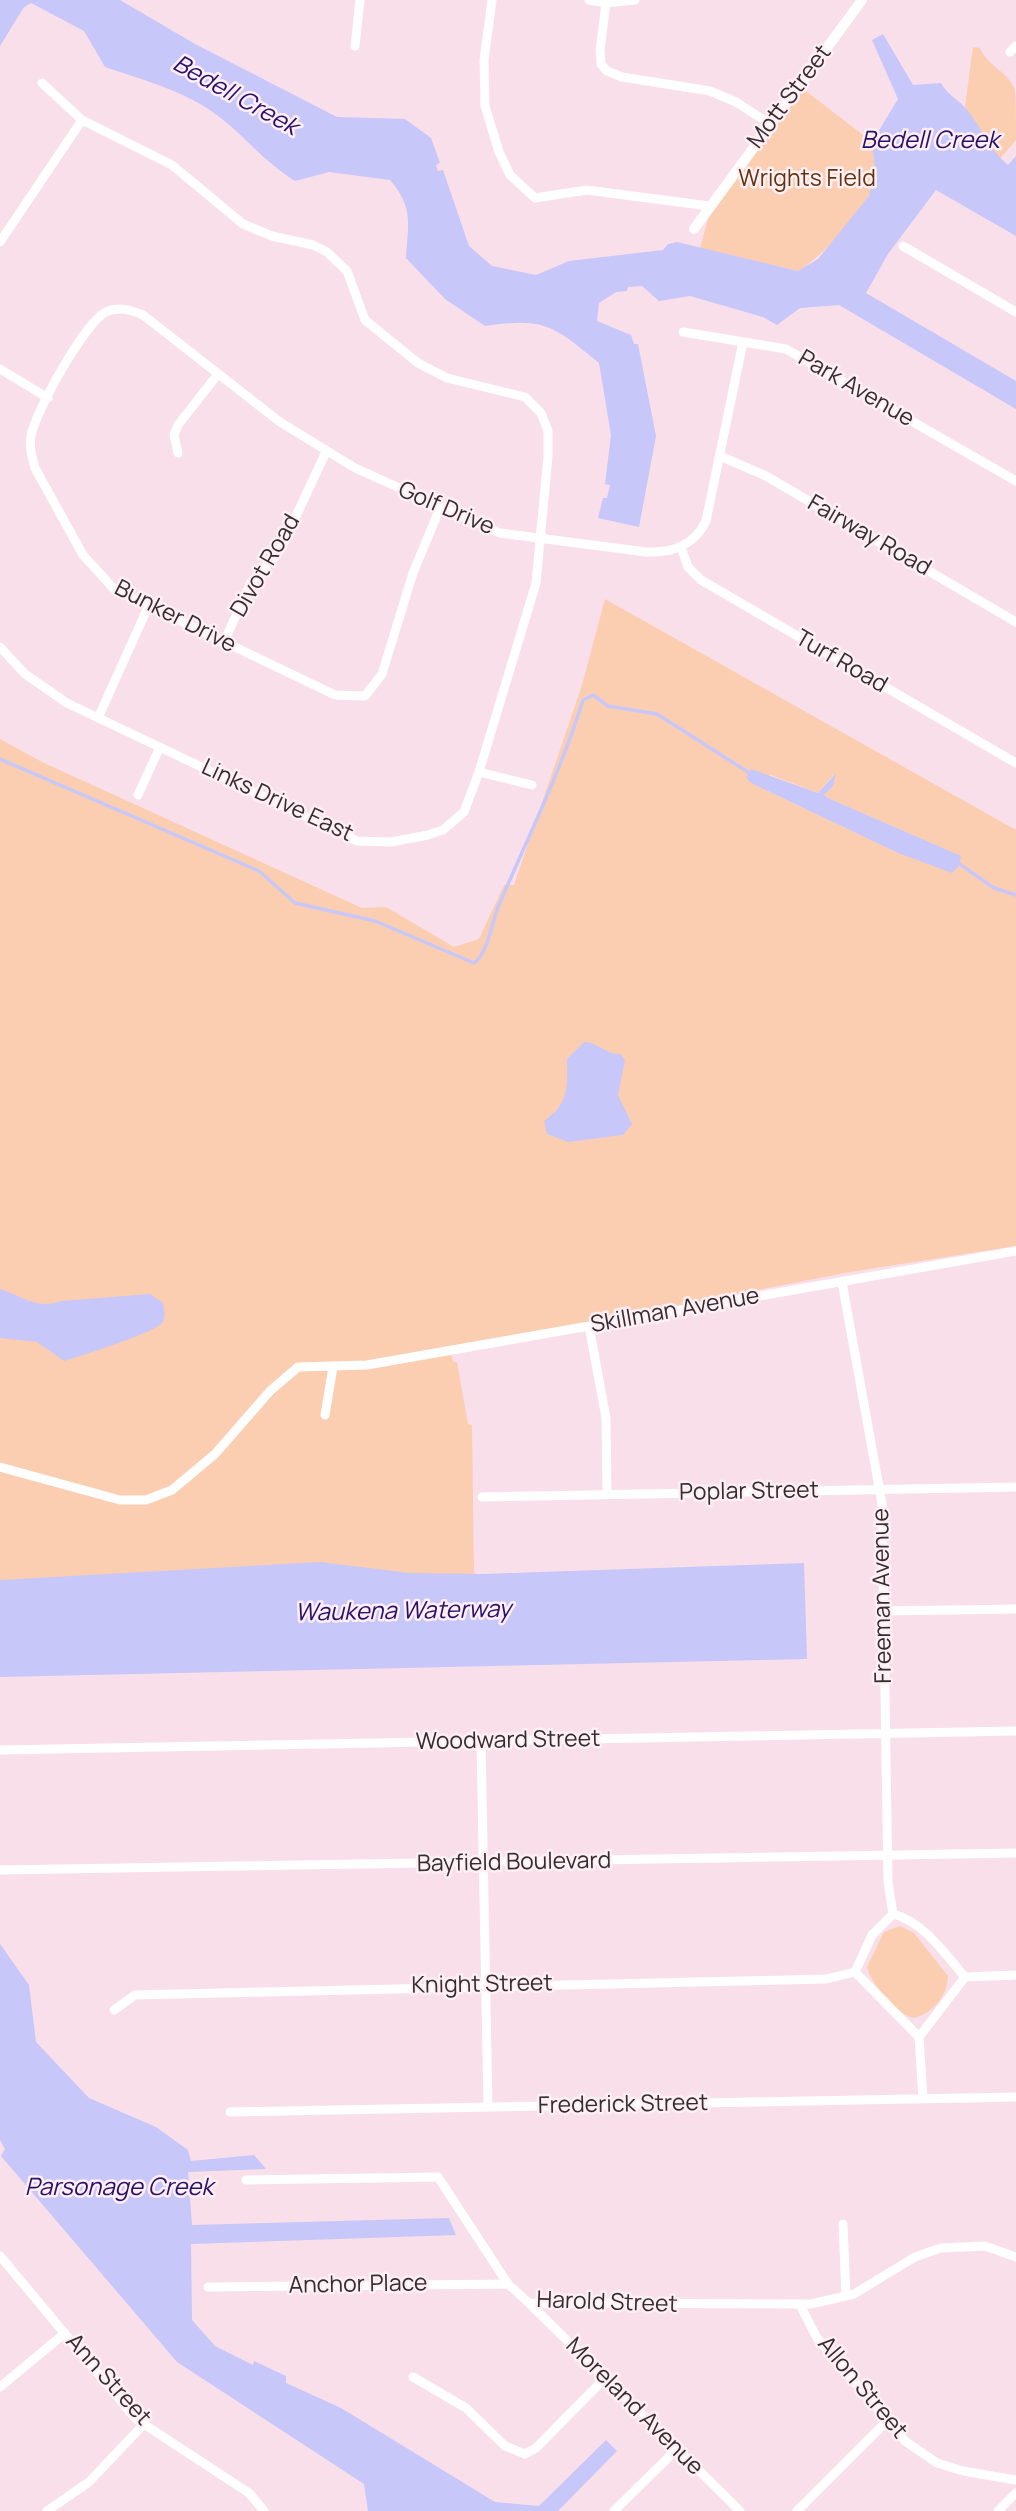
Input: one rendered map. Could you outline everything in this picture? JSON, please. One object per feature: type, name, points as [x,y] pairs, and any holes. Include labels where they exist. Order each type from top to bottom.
[{"type":"street","points":[[355,46],[360,0]]},
{"type":"street","points":[[492,0],[484,60],[485,106],[499,152],[510,175],[536,198],[587,190],[709,206]]},
{"type":"street","points":[[590,0],[606,3],[635,0]]},
{"type":"street","name":"Mott Street","points":[[694,229],[862,0]]},
{"type":"street","points":[[606,3],[600,50],[601,64],[607,71],[622,77],[710,91],[736,102],[770,124]]},
{"type":"street","name":"Links Drive East","points":[[0,647],[47,691],[98,718],[357,841],[391,842],[443,830],[464,812],[480,772],[536,583],[541,539],[548,430],[541,413],[530,401],[514,393],[447,378],[418,363],[365,320],[347,271],[327,252],[313,245],[272,236],[243,224],[172,165],[82,120],[42,83]]},
{"type":"street","points":[[0,242],[82,120]]},
{"type":"street","points":[[903,246],[1016,312]]},
{"type":"street","name":"Golf Drive","points":[[128,310],[143,315],[280,422],[326,452],[440,508],[500,533],[646,552],[670,552],[681,547]]},
{"type":"street","name":"Bunker Drive","points":[[128,310],[108,311],[90,326],[62,368],[31,434],[30,452],[35,468],[92,568],[114,589],[335,695],[365,696],[383,674],[413,573],[440,508]]},
{"type":"street","name":"Park Avenue","points":[[683,332],[786,349],[1016,481]]},
{"type":"street","points":[[681,547],[693,540],[706,521],[743,342]]},
{"type":"street","points":[[0,369],[48,398]]},
{"type":"street","points":[[177,453],[176,429],[218,374]]},
{"type":"street","name":"Divot Road","points":[[224,642],[251,582],[276,556],[283,544],[326,452]]},
{"type":"street","name":"Fairway Road","points":[[720,456],[766,476],[1016,622]]},
{"type":"street","name":"Turf Road","points":[[681,547],[688,567],[701,580],[1016,763]]},
{"type":"street","points":[[98,718],[148,607]]},
{"type":"street","points":[[138,795],[160,747]]},
{"type":"street","points":[[480,772],[532,785]]},
{"type":"street","name":"Skillman Avenue","points":[[0,1467],[120,1500],[146,1500],[160,1496],[215,1454],[289,1373],[298,1367],[367,1365],[1016,1251]]},
{"type":"street","name":"Freeman Avenue","points":[[842,1282],[882,1504],[887,1857],[893,1914]]},
{"type":"street","points":[[589,1326],[606,1418],[607,1494]]},
{"type":"street","points":[[325,1415],[333,1367]]},
{"type":"street","name":"Poplar Street","points":[[482,1497],[1016,1487]]},
{"type":"street","points":[[884,1611],[1016,1609]]},
{"type":"street","name":"Woodward Street","points":[[0,1750],[1016,1731]]},
{"type":"street","points":[[481,1741],[488,2107]]},
{"type":"street","name":"Bayfield Boulevard","points":[[0,1870],[1016,1853]]},
{"type":"street","points":[[923,2099],[919,2037],[855,1972],[872,1935],[893,1914],[909,1918],[920,1926],[965,1977]]},
{"type":"street","name":"Knight Street","points":[[114,2010],[135,1994],[826,1979],[855,1972]]},
{"type":"street","points":[[965,1977],[1016,1975]]},
{"type":"street","points":[[919,2037],[965,1977]]},
{"type":"street","name":"Frederick Street","points":[[230,2112],[1016,2097]]},
{"type":"street","name":"Harold Street","points":[[246,2180],[439,2177],[508,2284],[529,2303],[800,2305],[846,2296],[874,2284],[915,2258],[941,2248],[985,2246],[1016,2257]]},
{"type":"street","points":[[843,2224],[846,2296]]},
{"type":"street","name":"Ann Street","points":[[0,2256],[136,2418],[249,2493],[264,2511]]},
{"type":"street","name":"Anchor Place","points":[[208,2287],[508,2284]]},
{"type":"street","name":"Moreland Avenue","points":[[529,2303],[740,2511]]},
{"type":"street","name":"Allon Street","points":[[800,2305],[817,2338],[886,2422],[905,2441],[937,2463],[963,2472],[1016,2480]]},
{"type":"street","points":[[0,2387],[65,2333]]},
{"type":"street","points":[[413,2377],[466,2408],[505,2446],[525,2454],[536,2448],[605,2378]]},
{"type":"street","points":[[797,2511],[886,2422]]},
{"type":"street","points":[[47,2511],[89,2482],[145,2423]]},
{"type":"street","points":[[614,2511],[677,2449]]},
{"type":"street","points":[[998,2511],[1016,2493]]},
{"type":"green space","points":[[973,47],[980,48],[988,60],[1008,78],[1015,90],[1016,140],[997,162],[965,107]]},
{"type":"green space","name":"Wrights Field","points":[[802,88],[872,142],[873,183],[864,205],[827,248],[798,271],[700,248],[710,212]]},
{"type":"green space","points":[[605,599],[1016,830],[1016,1246],[850,1272],[450,1350],[453,1362],[457,1362],[468,1424],[472,1425],[474,1574],[0,1584],[0,739],[42,762],[362,908],[386,907],[454,947],[479,939],[504,885],[514,885],[582,685]],"holes":[[[834,774],[833,786],[824,795],[828,798],[947,850],[898,853],[751,783],[771,775],[818,793]]]},
{"type":"green space","points":[[900,1926],[914,1933],[948,1976],[938,2003],[914,2018],[900,2011],[886,1998],[867,1967],[884,1932]]},
{"type":"water","name":"Bedell Creek","points":[[0,0],[120,0],[195,44],[337,117],[405,119],[431,138],[440,163],[436,165],[438,171],[443,170],[469,246],[492,266],[536,275],[569,261],[663,250],[668,244],[677,242],[798,271],[818,259],[869,196],[875,171],[872,142],[898,99],[872,40],[883,34],[913,85],[941,83],[968,111],[991,146],[1008,165],[1016,156],[1016,236],[936,190],[888,254],[866,293],[1016,381],[1016,409],[839,305],[800,308],[777,325],[763,317],[690,296],[659,301],[642,286],[628,287],[627,291],[616,292],[599,303],[597,321],[631,335],[634,344],[638,344],[656,436],[639,527],[598,518],[603,498],[607,498],[610,485],[605,484],[611,435],[599,363],[548,327],[522,323],[485,326],[445,299],[406,258],[408,217],[403,199],[390,180],[329,172],[295,181],[206,107],[164,87],[105,67],[84,31],[31,3],[24,7],[0,46]]},
{"type":"water","points":[[751,769],[818,793],[836,773],[833,786],[824,795],[961,856],[958,867],[952,873],[898,853],[751,783],[746,777]]},
{"type":"water","points":[[584,1042],[620,1054],[625,1060],[618,1095],[632,1124],[623,1135],[568,1142],[547,1134],[544,1121],[563,1101],[567,1086],[567,1059]]},
{"type":"water","points":[[0,1289],[44,1304],[150,1294],[163,1303],[165,1317],[161,1324],[144,1333],[64,1361],[37,1342],[0,1338]]},
{"type":"water","name":"Waukena Waterway","points":[[320,1562],[409,1573],[483,1574],[804,1563],[807,1659],[0,1677],[0,1580]]},
{"type":"water","name":"Parsonage Creek","points":[[0,1944],[29,1985],[36,2042],[89,2098],[156,2127],[188,2150],[191,2161],[254,2155],[266,2169],[188,2172],[192,2225],[449,2218],[456,2235],[191,2244],[192,2320],[215,2346],[253,2365],[254,2361],[286,2376],[286,2383],[341,2408],[495,2502],[539,2506],[606,2440],[617,2451],[558,2511],[368,2511],[364,2484],[177,2362],[1,2156],[5,2149],[0,2140]]},
{"type":"waterway","points":[[0,759],[259,871],[295,903],[375,921],[474,963],[483,952],[499,905],[554,778],[583,700],[593,695],[608,706],[657,714],[751,774]]},
{"type":"waterway","points":[[958,863],[994,888],[1016,895]]}]
